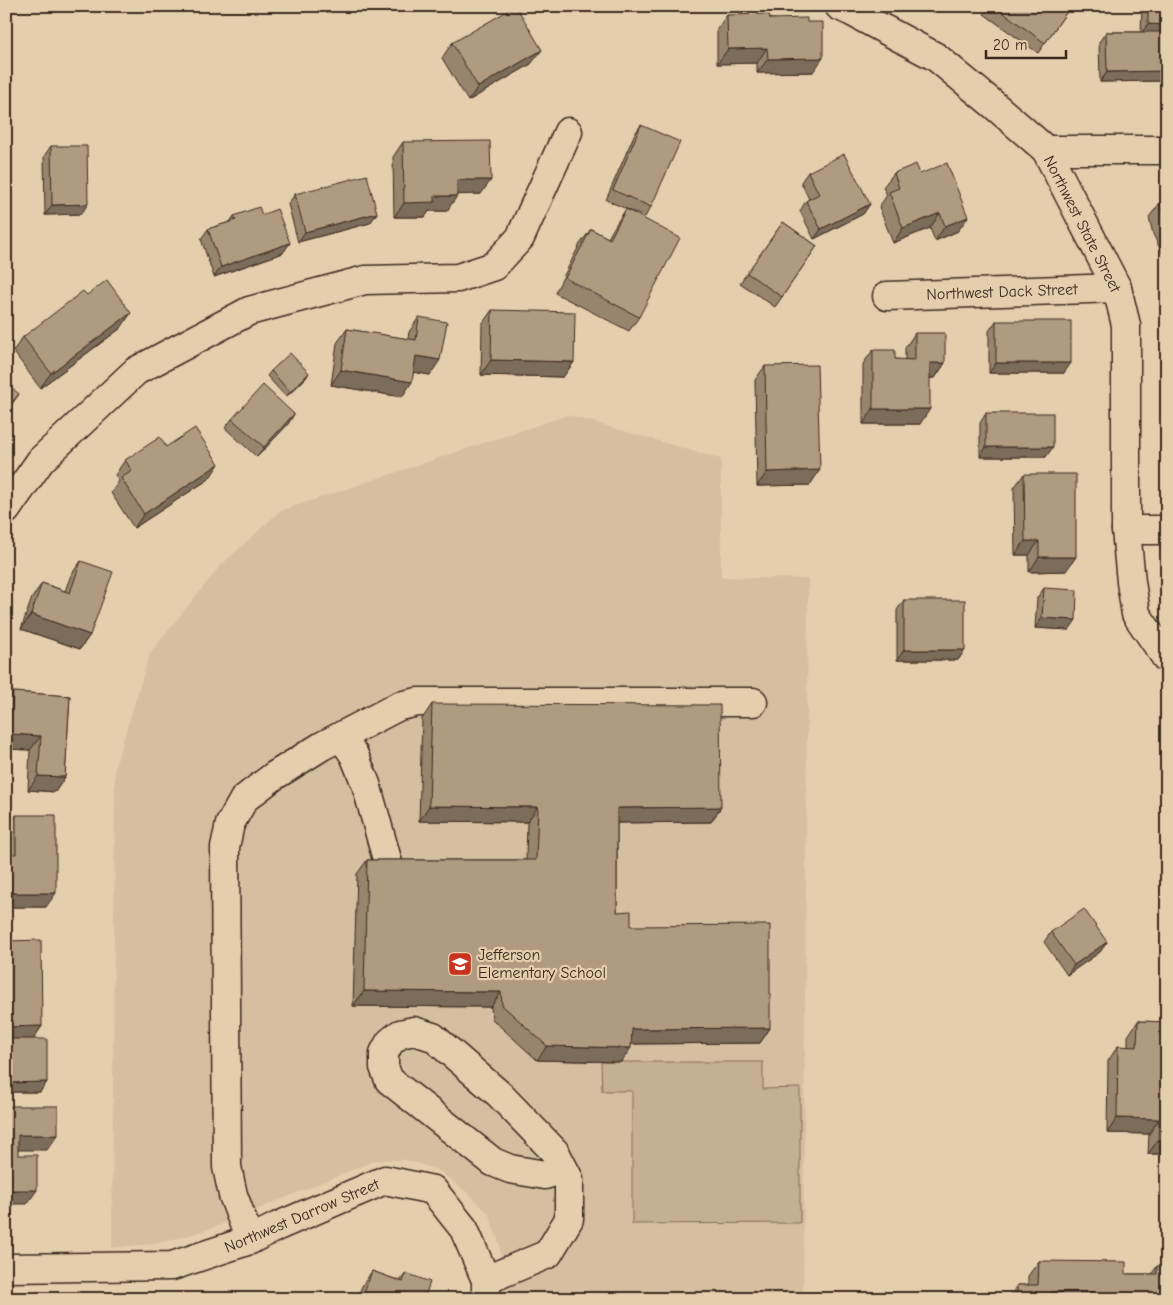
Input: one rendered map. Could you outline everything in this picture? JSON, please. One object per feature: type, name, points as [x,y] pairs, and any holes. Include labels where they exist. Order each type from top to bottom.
[{"type":"street","name":"Northwest State Street","points":[[838,6],[936,58],[1046,150],[1117,288],[1126,325],[1126,530],[1130,582],[1136,614],[1167,659]]},
{"type":"street","points":[[6,510],[41,460],[136,371],[249,311],[365,280],[458,278],[494,266],[520,238],[568,132]]},
{"type":"street","points":[[1046,150],[1167,150]]},
{"type":"street","name":"Northwest Dack Street","points":[[887,296],[1117,288]]},
{"type":"street","points":[[1126,530],[1167,530]]},
{"type":"street","points":[[250,1240],[233,1195],[227,1167],[225,847],[230,824],[244,799],[274,776],[322,746],[399,706],[418,702],[753,702]]},
{"type":"street","points":[[341,736],[354,755],[366,784],[388,863]]},
{"type":"street","points":[[486,1289],[548,1254],[568,1219],[568,1179],[563,1169],[554,1152],[499,1094],[433,1037],[414,1031],[400,1034],[390,1042],[384,1053],[384,1067],[389,1080],[494,1162],[510,1169],[545,1175],[563,1169]]},
{"type":"street","name":"Northwest Darrow Street","points":[[6,1268],[172,1266],[250,1240],[385,1180],[433,1190],[464,1229],[486,1289]]},
{"type":"shaded area","name":"Jefferson Elementary School","points":[[568,415],[721,459],[721,577],[808,579],[803,1299],[501,1299],[500,1246],[489,1214],[469,1194],[438,1170],[407,1160],[376,1160],[215,1227],[191,1235],[159,1243],[112,1248],[115,767],[150,653],[220,566],[280,511]]},
{"type":"shaded area","points":[[601,1062],[763,1062],[763,1089],[800,1088],[800,1223],[632,1224],[632,1091],[602,1091]]},
{"type":"building","points":[[516,6],[542,50],[478,87],[452,43]]},
{"type":"building","points":[[994,6],[1063,6],[1068,10],[1045,43]]},
{"type":"building","points":[[1148,6],[1167,6],[1167,25],[1148,24]]},
{"type":"building","points":[[769,14],[770,19],[807,18],[807,22],[823,22],[823,58],[768,59],[767,48],[728,49],[727,15]]},
{"type":"building","points":[[1106,32],[1165,32],[1166,71],[1107,72]]},
{"type":"building","points":[[641,125],[680,142],[651,207],[613,190]]},
{"type":"building","points":[[490,141],[491,180],[457,180],[457,196],[435,196],[435,202],[404,203],[403,142]]},
{"type":"building","points":[[51,146],[87,146],[88,204],[52,205]]},
{"type":"building","points":[[844,154],[870,204],[821,229],[806,201],[819,194],[808,172]]},
{"type":"building","points":[[947,163],[968,217],[945,226],[940,213],[903,228],[889,192],[899,188],[894,173],[916,164],[920,174]]},
{"type":"building","points":[[367,175],[377,213],[305,232],[295,194]]},
{"type":"building","points":[[1160,203],[1167,203],[1167,226],[1163,219]]},
{"type":"building","points":[[259,207],[262,215],[277,209],[290,243],[221,267],[208,229],[236,220],[234,216]]},
{"type":"building","points":[[626,209],[680,238],[639,317],[565,278],[591,229],[610,239]]},
{"type":"building","points":[[783,222],[817,246],[782,297],[747,273]]},
{"type":"building","points":[[107,280],[131,313],[51,373],[23,337],[83,291],[87,295]]},
{"type":"building","points":[[492,310],[575,312],[574,362],[491,360]]},
{"type":"building","points":[[419,317],[447,322],[440,360],[416,356],[412,382],[341,370],[347,329],[416,340]]},
{"type":"building","points":[[996,321],[1071,321],[1071,363],[996,363]]},
{"type":"building","points":[[915,333],[945,333],[945,363],[930,363],[930,409],[873,409],[873,350],[895,350],[895,359],[915,360]]},
{"type":"building","points":[[290,353],[309,373],[290,392],[271,371]]},
{"type":"building","points":[[817,365],[820,470],[767,472],[765,366]]},
{"type":"building","points":[[6,383],[19,394],[6,409]]},
{"type":"building","points":[[263,385],[294,414],[264,447],[232,419]]},
{"type":"building","points":[[986,413],[1053,413],[1053,447],[986,447]]},
{"type":"building","points":[[195,428],[219,464],[144,514],[121,478],[132,471],[125,460],[160,437],[166,447]]},
{"type":"building","points":[[1024,474],[1076,474],[1076,557],[1039,557],[1039,541],[1025,541]]},
{"type":"building","points":[[81,561],[113,572],[90,635],[31,614],[42,583],[70,593]]},
{"type":"building","points":[[1044,588],[1077,590],[1076,620],[1042,618]]},
{"type":"building","points":[[904,600],[965,600],[965,650],[904,650]]},
{"type":"building","points":[[13,692],[70,696],[65,777],[38,776],[41,736],[10,734]]},
{"type":"building","points":[[432,704],[720,705],[721,807],[617,808],[617,912],[631,911],[631,926],[770,925],[770,1028],[632,1029],[631,1048],[547,1046],[502,1005],[501,992],[364,991],[367,860],[536,860],[538,807],[429,806]]},
{"type":"building","points":[[16,815],[56,815],[56,893],[6,893],[6,854],[16,854]]},
{"type":"building","points":[[1084,909],[1107,942],[1074,965],[1051,932]]},
{"type":"building","points":[[41,940],[42,1026],[6,1027],[6,968],[9,968],[8,941]]},
{"type":"building","points":[[1138,1021],[1167,1022],[1167,1140],[1158,1140],[1159,1119],[1117,1118],[1118,1046],[1137,1047]]},
{"type":"building","points":[[6,1039],[47,1039],[47,1082],[6,1083]]},
{"type":"building","points":[[6,1106],[58,1106],[58,1135],[18,1135],[18,1155],[37,1155],[37,1190],[6,1190]]},
{"type":"building","points":[[1039,1261],[1126,1262],[1126,1274],[1157,1274],[1157,1266],[1167,1267],[1167,1299],[1094,1299],[1094,1292],[1051,1292],[1051,1299],[1017,1299],[1017,1285],[1038,1285]]},
{"type":"building","points":[[372,1271],[403,1282],[406,1273],[430,1282],[424,1299],[362,1299]]},
{"type":"place","name":"Jefferson Elementary School","points":[[460,964]]}]
